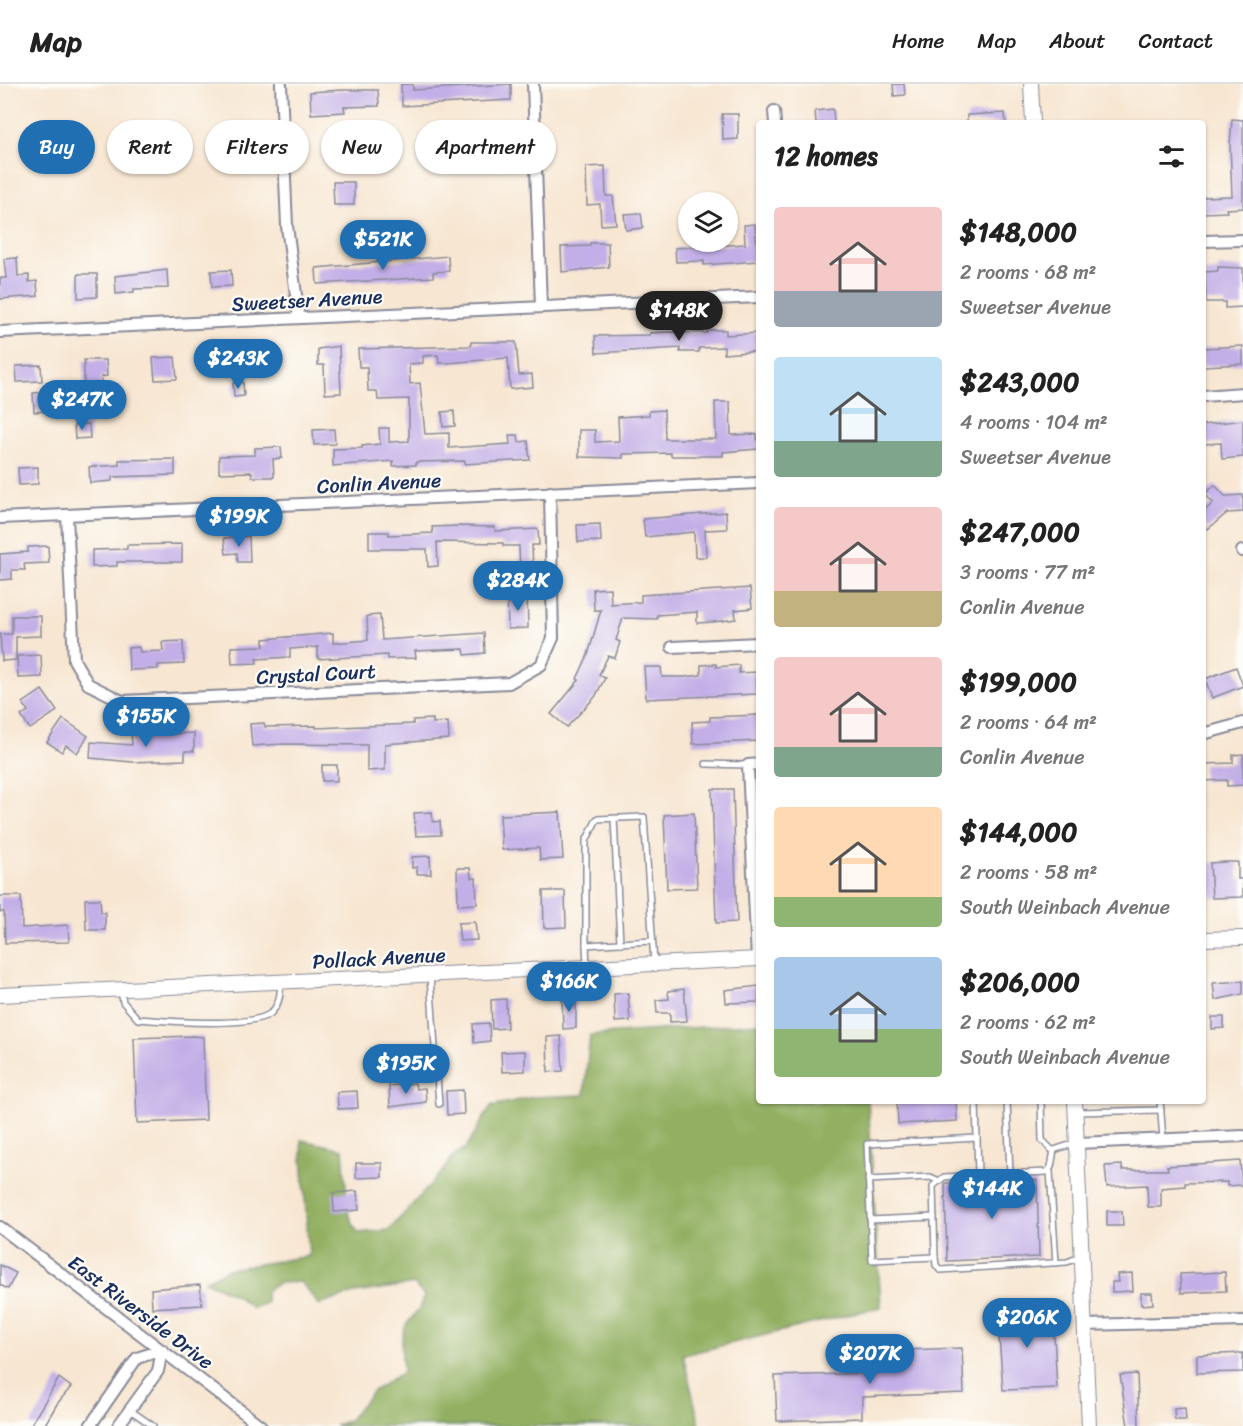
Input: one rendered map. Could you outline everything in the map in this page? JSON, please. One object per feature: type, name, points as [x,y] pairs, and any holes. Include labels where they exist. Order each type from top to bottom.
[{"type":"street","points":[[281,84],[287,226],[299,318]]},
{"type":"street","points":[[533,84],[541,306]]},
{"type":"street","points":[[1031,84],[1033,120]]},
{"type":"street","points":[[774,111],[775,120]]},
{"type":"street","points":[[1206,241],[1243,240]]},
{"type":"street","name":"Sweetser Avenue","points":[[0,332],[756,297]]},
{"type":"street","points":[[1206,396],[1243,393]]},
{"type":"street","name":"Conlin Avenue","points":[[0,518],[756,483]]},
{"type":"street","name":"Crystal Court","points":[[67,516],[74,660],[88,684],[122,701],[497,684],[509,683],[541,664],[554,638],[550,492]]},
{"type":"street","points":[[672,647],[756,643]]},
{"type":"street","points":[[1206,733],[1243,723]]},
{"type":"street","points":[[753,765],[756,881]]},
{"type":"street","points":[[1206,939],[1243,938]]},
{"type":"street","name":"Pollack Avenue","points":[[0,995],[756,959]]},
{"type":"street","points":[[1076,1107],[1089,1426]]},
{"type":"street","points":[[1077,1143],[1243,1136]]},
{"type":"street","name":"East Riverside Drive","points":[[0,1227],[162,1350],[254,1424]]},
{"type":"street","points":[[1084,1325],[1243,1321]]},
{"type":"street","points":[[90,1426],[137,1358],[162,1350],[158,1371],[118,1426]]},
{"type":"lane","points":[[706,764],[753,765]]},
{"type":"lane","points":[[587,967],[586,841],[597,819],[614,818],[644,817],[654,964]]},
{"type":"lane","points":[[614,818],[620,943]]},
{"type":"lane","points":[[586,945],[652,941]]},
{"type":"lane","points":[[430,975],[439,1104]]},
{"type":"lane","points":[[121,989],[123,1002],[138,1019],[251,1020],[270,1013],[281,996],[280,982]]},
{"type":"lane","points":[[976,1104],[978,1175]]},
{"type":"lane","points":[[1007,1104],[1010,1174]]},
{"type":"lane","points":[[1041,1104],[1042,1140],[1053,1151]]},
{"type":"lane","points":[[1160,1104],[1163,1139]]},
{"type":"lane","points":[[1076,1107],[1161,1110]]},
{"type":"lane","points":[[936,1257],[872,1260],[867,1144],[977,1138]]},
{"type":"lane","points":[[1053,1151],[1077,1143]]},
{"type":"lane","points":[[1053,1151],[1050,1171],[1056,1263]]},
{"type":"lane","points":[[1050,1171],[944,1177],[937,1180],[933,1186],[936,1265],[940,1270],[1056,1263],[1072,1261],[1082,1256]]},
{"type":"lane","points":[[868,1180],[930,1177],[937,1180]]},
{"type":"lane","points":[[870,1220],[934,1217]]},
{"type":"lane","points":[[129,1409],[153,1426]]},
{"type":"green space","points":[[756,1023],[756,1104],[868,1104],[881,1307],[683,1355],[700,1426],[335,1426],[349,1420],[373,1391],[403,1372],[404,1329],[420,1308],[424,1296],[414,1284],[354,1293],[319,1305],[301,1282],[278,1283],[266,1291],[266,1303],[253,1308],[233,1294],[205,1281],[228,1269],[309,1256],[301,1140],[343,1149],[348,1213],[358,1233],[389,1230],[444,1170],[453,1156],[466,1148],[491,1106],[534,1097],[584,1095],[590,1035]]},
{"type":"building","points":[[401,84],[413,84],[413,90],[511,84],[511,100],[402,106]]},
{"type":"building","points":[[893,84],[904,84],[905,95],[894,96]]},
{"type":"building","points":[[378,90],[379,106],[344,107],[345,112],[311,114],[310,92]]},
{"type":"building","points":[[833,109],[834,120],[816,120],[815,111]]},
{"type":"building","points":[[1005,113],[1006,120],[967,120],[967,115]]},
{"type":"building","points":[[722,114],[738,114],[738,139],[723,140]]},
{"type":"building","points":[[1232,119],[1243,120],[1243,208],[1226,209],[1227,212],[1206,213],[1206,197],[1232,196],[1230,145]]},
{"type":"building","points":[[605,166],[606,196],[613,196],[616,224],[601,225],[600,204],[587,205],[586,167]]},
{"type":"building","points":[[333,182],[354,182],[354,205],[334,205]]},
{"type":"building","points":[[641,213],[643,228],[626,230],[624,214]]},
{"type":"building","points":[[755,224],[756,261],[704,265],[704,261],[676,262],[675,248],[678,248],[678,252],[738,252],[738,244],[745,244],[744,225]]},
{"type":"building","points":[[590,243],[608,243],[609,267],[562,272],[561,247],[590,246]]},
{"type":"building","points":[[448,256],[449,271],[433,272],[433,277],[317,284],[316,268]]},
{"type":"building","points":[[17,258],[18,276],[29,275],[29,282],[37,281],[38,296],[0,299],[0,278],[6,278],[4,259]]},
{"type":"building","points":[[1218,267],[1243,268],[1243,307],[1225,308],[1225,302],[1206,302],[1206,272],[1218,271]]},
{"type":"building","points":[[167,270],[168,288],[134,289],[134,292],[116,294],[115,276]]},
{"type":"building","points":[[231,270],[232,286],[212,287],[211,271]]},
{"type":"building","points":[[78,274],[97,274],[97,297],[78,298]]},
{"type":"building","points":[[707,330],[726,330],[726,335],[756,333],[756,351],[724,354],[724,347],[699,348],[699,352],[680,352],[680,348],[596,353],[595,336],[650,335],[650,333],[669,332],[707,333]]},
{"type":"building","points":[[471,342],[516,342],[519,375],[532,374],[533,387],[510,389],[508,358],[439,363],[438,355],[423,356],[423,363],[409,364],[410,384],[420,383],[425,434],[449,433],[449,448],[510,444],[509,435],[518,435],[519,442],[528,441],[530,460],[465,464],[465,461],[416,462],[416,465],[393,466],[393,461],[333,466],[333,449],[362,448],[362,446],[380,444],[379,428],[389,428],[389,442],[409,441],[409,399],[378,400],[377,391],[368,391],[367,367],[359,367],[358,349],[471,346]]},
{"type":"building","points":[[339,346],[341,393],[325,394],[324,365],[318,365],[318,349]]},
{"type":"building","points":[[1243,346],[1243,364],[1206,366],[1206,348]]},
{"type":"building","points":[[175,357],[177,379],[155,380],[153,358]]},
{"type":"building","points":[[84,360],[106,360],[107,376],[101,377],[102,390],[84,391]]},
{"type":"building","points":[[41,365],[42,381],[17,382],[16,366]]},
{"type":"building","points":[[243,382],[244,396],[234,397],[233,383]]},
{"type":"building","points":[[48,392],[49,411],[34,412],[33,393]]},
{"type":"building","points":[[715,402],[730,402],[731,435],[756,434],[756,449],[723,452],[723,456],[671,456],[671,453],[623,454],[623,458],[579,457],[579,430],[595,430],[595,442],[619,441],[618,417],[649,415],[649,411],[664,410],[665,439],[716,439]]},
{"type":"building","points":[[454,411],[455,426],[443,427],[442,412]]},
{"type":"building","points":[[1243,420],[1243,457],[1222,459],[1221,443],[1206,444],[1206,425]]},
{"type":"building","points":[[89,424],[90,438],[75,439],[74,425]]},
{"type":"building","points":[[334,429],[335,444],[314,445],[313,430]]},
{"type":"building","points":[[281,447],[282,458],[273,459],[274,477],[252,477],[252,472],[219,473],[219,456],[255,455],[255,448]]},
{"type":"building","points":[[175,459],[175,475],[112,477],[112,481],[90,483],[89,467],[119,465],[119,460]]},
{"type":"building","points":[[38,467],[38,484],[19,485],[18,468]]},
{"type":"building","points":[[1215,485],[1225,496],[1243,495],[1243,512],[1227,513],[1208,529],[1206,509],[1213,503],[1206,493]]},
{"type":"building","points":[[726,512],[727,529],[705,530],[706,557],[695,557],[694,532],[645,537],[643,519]]},
{"type":"building","points":[[600,524],[601,541],[578,542],[577,525]]},
{"type":"building","points":[[432,527],[495,527],[495,531],[538,529],[539,545],[532,545],[533,571],[520,572],[519,546],[503,546],[503,543],[437,542],[438,566],[428,567],[427,549],[369,549],[369,532],[389,532],[389,535],[433,533]]},
{"type":"building","points":[[249,536],[250,562],[238,562],[237,553],[226,554],[224,538]]},
{"type":"building","points":[[182,544],[182,562],[117,562],[117,566],[92,567],[92,550],[127,549],[127,545]]},
{"type":"building","points":[[48,546],[49,563],[24,564],[25,570],[12,570],[12,579],[0,580],[0,554],[28,552],[28,547]]},
{"type":"building","points":[[610,588],[611,604],[641,602],[641,595],[750,588],[752,608],[735,610],[736,619],[713,622],[697,623],[697,612],[657,615],[657,619],[623,618],[616,640],[620,642],[615,658],[608,656],[599,675],[605,678],[595,697],[567,727],[551,714],[579,680],[577,679],[588,655],[601,610],[594,610],[593,589]]},
{"type":"building","points":[[527,594],[528,628],[508,629],[507,595]]},
{"type":"building","points":[[380,615],[382,640],[484,633],[485,653],[465,655],[464,649],[415,651],[416,658],[387,659],[387,655],[318,659],[318,647],[290,649],[290,657],[256,659],[257,663],[232,664],[231,647],[264,646],[264,639],[333,633],[333,643],[368,640],[367,616]]},
{"type":"building","points":[[12,616],[41,616],[41,636],[16,637],[16,660],[2,661],[0,634],[12,634]]},
{"type":"building","points":[[183,641],[184,664],[158,665],[158,669],[129,670],[128,648],[139,647],[140,652],[163,651],[162,642]]},
{"type":"building","points":[[41,655],[42,677],[18,678],[17,656]]},
{"type":"building","points":[[716,664],[716,667],[739,665],[739,673],[756,672],[756,694],[646,699],[644,667],[661,667],[662,677],[684,677],[701,675],[701,665]]},
{"type":"building","points":[[1236,667],[1243,686],[1212,698],[1206,679]]},
{"type":"building","points":[[42,690],[57,711],[30,729],[21,716],[28,711],[23,703]]},
{"type":"building","points":[[756,715],[756,741],[693,744],[692,722],[710,721],[710,717]]},
{"type":"building","points":[[63,719],[88,736],[77,753],[66,745],[62,752],[47,742]]},
{"type":"building","points":[[433,719],[433,723],[448,722],[449,739],[385,744],[385,770],[367,771],[367,745],[252,746],[250,724],[264,723],[265,727],[316,726],[316,728],[413,724],[413,720]]},
{"type":"building","points":[[147,730],[148,735],[194,733],[194,751],[185,751],[185,760],[132,762],[90,758],[91,742],[132,745],[131,731]]},
{"type":"building","points":[[1243,754],[1243,785],[1227,786],[1227,780],[1206,781],[1206,764],[1233,763],[1233,755]]},
{"type":"building","points":[[322,765],[337,765],[337,781],[322,781]]},
{"type":"building","points":[[712,789],[733,789],[737,922],[716,923]]},
{"type":"building","points":[[432,812],[433,822],[440,821],[441,835],[416,836],[414,813]]},
{"type":"building","points":[[560,812],[563,859],[540,860],[539,848],[502,850],[500,815]]},
{"type":"building","points":[[694,813],[697,888],[667,889],[664,815]]},
{"type":"building","points":[[430,856],[431,874],[417,874],[417,867],[412,868],[412,857]]},
{"type":"building","points":[[1238,862],[1238,879],[1243,879],[1243,897],[1212,898],[1210,863]]},
{"type":"building","points":[[457,868],[470,868],[471,878],[476,878],[477,904],[458,905]]},
{"type":"building","points":[[543,891],[565,891],[566,927],[544,928]]},
{"type":"building","points":[[0,896],[21,896],[22,928],[68,925],[69,942],[5,943],[4,912],[0,912]]},
{"type":"building","points":[[85,899],[100,899],[101,912],[105,912],[105,930],[86,930]]},
{"type":"building","points":[[475,922],[477,940],[460,941],[458,923]]},
{"type":"building","points":[[1243,981],[1243,994],[1215,1000],[1213,983]]},
{"type":"building","points":[[756,986],[756,1002],[726,1003],[725,990]]},
{"type":"building","points":[[684,989],[687,1021],[670,1022],[670,1013],[657,1013],[656,1000],[669,999],[668,991]]},
{"type":"building","points":[[628,993],[630,1021],[615,1022],[614,994]]},
{"type":"building","points":[[562,997],[576,997],[576,1028],[563,1029]]},
{"type":"building","points":[[506,999],[507,1028],[492,1029],[491,1000]]},
{"type":"building","points":[[1212,1017],[1224,1017],[1224,1028],[1212,1029]]},
{"type":"building","points":[[489,1023],[490,1041],[474,1043],[473,1024]]},
{"type":"building","points":[[561,1036],[563,1071],[548,1072],[547,1037]]},
{"type":"building","points":[[203,1037],[206,1120],[137,1123],[134,1038]]},
{"type":"building","points":[[525,1051],[525,1071],[502,1072],[501,1052]]},
{"type":"building","points":[[415,1083],[416,1089],[425,1088],[426,1102],[390,1107],[389,1086]]},
{"type":"building","points":[[463,1090],[464,1114],[447,1115],[446,1091]]},
{"type":"building","points":[[357,1091],[358,1108],[338,1109],[337,1092]]},
{"type":"building","points":[[897,1104],[956,1104],[957,1121],[898,1124]]},
{"type":"building","points":[[1240,1161],[1242,1185],[1227,1186],[1227,1182],[1185,1183],[1185,1186],[1161,1188],[1161,1207],[1148,1207],[1147,1185],[1107,1187],[1105,1166],[1122,1165],[1122,1170],[1168,1170],[1167,1166]]},
{"type":"building","points":[[356,1163],[382,1163],[382,1177],[356,1178]]},
{"type":"building","points":[[1037,1180],[1039,1257],[947,1261],[945,1183]]},
{"type":"building","points":[[357,1191],[359,1210],[334,1212],[333,1193]]},
{"type":"building","points":[[1107,1211],[1122,1211],[1123,1226],[1107,1226]]},
{"type":"building","points":[[0,1265],[16,1273],[8,1289],[0,1285]]},
{"type":"building","points":[[1225,1272],[1226,1291],[1181,1293],[1180,1274]]},
{"type":"building","points":[[1132,1273],[1133,1291],[1112,1292],[1112,1282],[1118,1282],[1117,1274]]},
{"type":"building","points":[[200,1285],[202,1305],[152,1308],[151,1289]]},
{"type":"building","points":[[1141,1293],[1152,1293],[1153,1304],[1141,1305]]},
{"type":"building","points":[[1041,1307],[1041,1318],[1053,1318],[1057,1388],[1003,1390],[997,1310]]},
{"type":"building","points":[[962,1348],[964,1393],[862,1397],[862,1418],[777,1421],[775,1376],[878,1373],[877,1351]]},
{"type":"building","points":[[1243,1353],[1243,1372],[1197,1373],[1197,1355]]},
{"type":"building","points":[[1137,1374],[1139,1426],[1128,1426],[1120,1375]]},
{"type":"building","points":[[59,1378],[71,1387],[57,1404],[44,1426],[30,1426]]},
{"type":"building","points":[[1185,1408],[1186,1420],[1175,1420],[1174,1409]]}]
